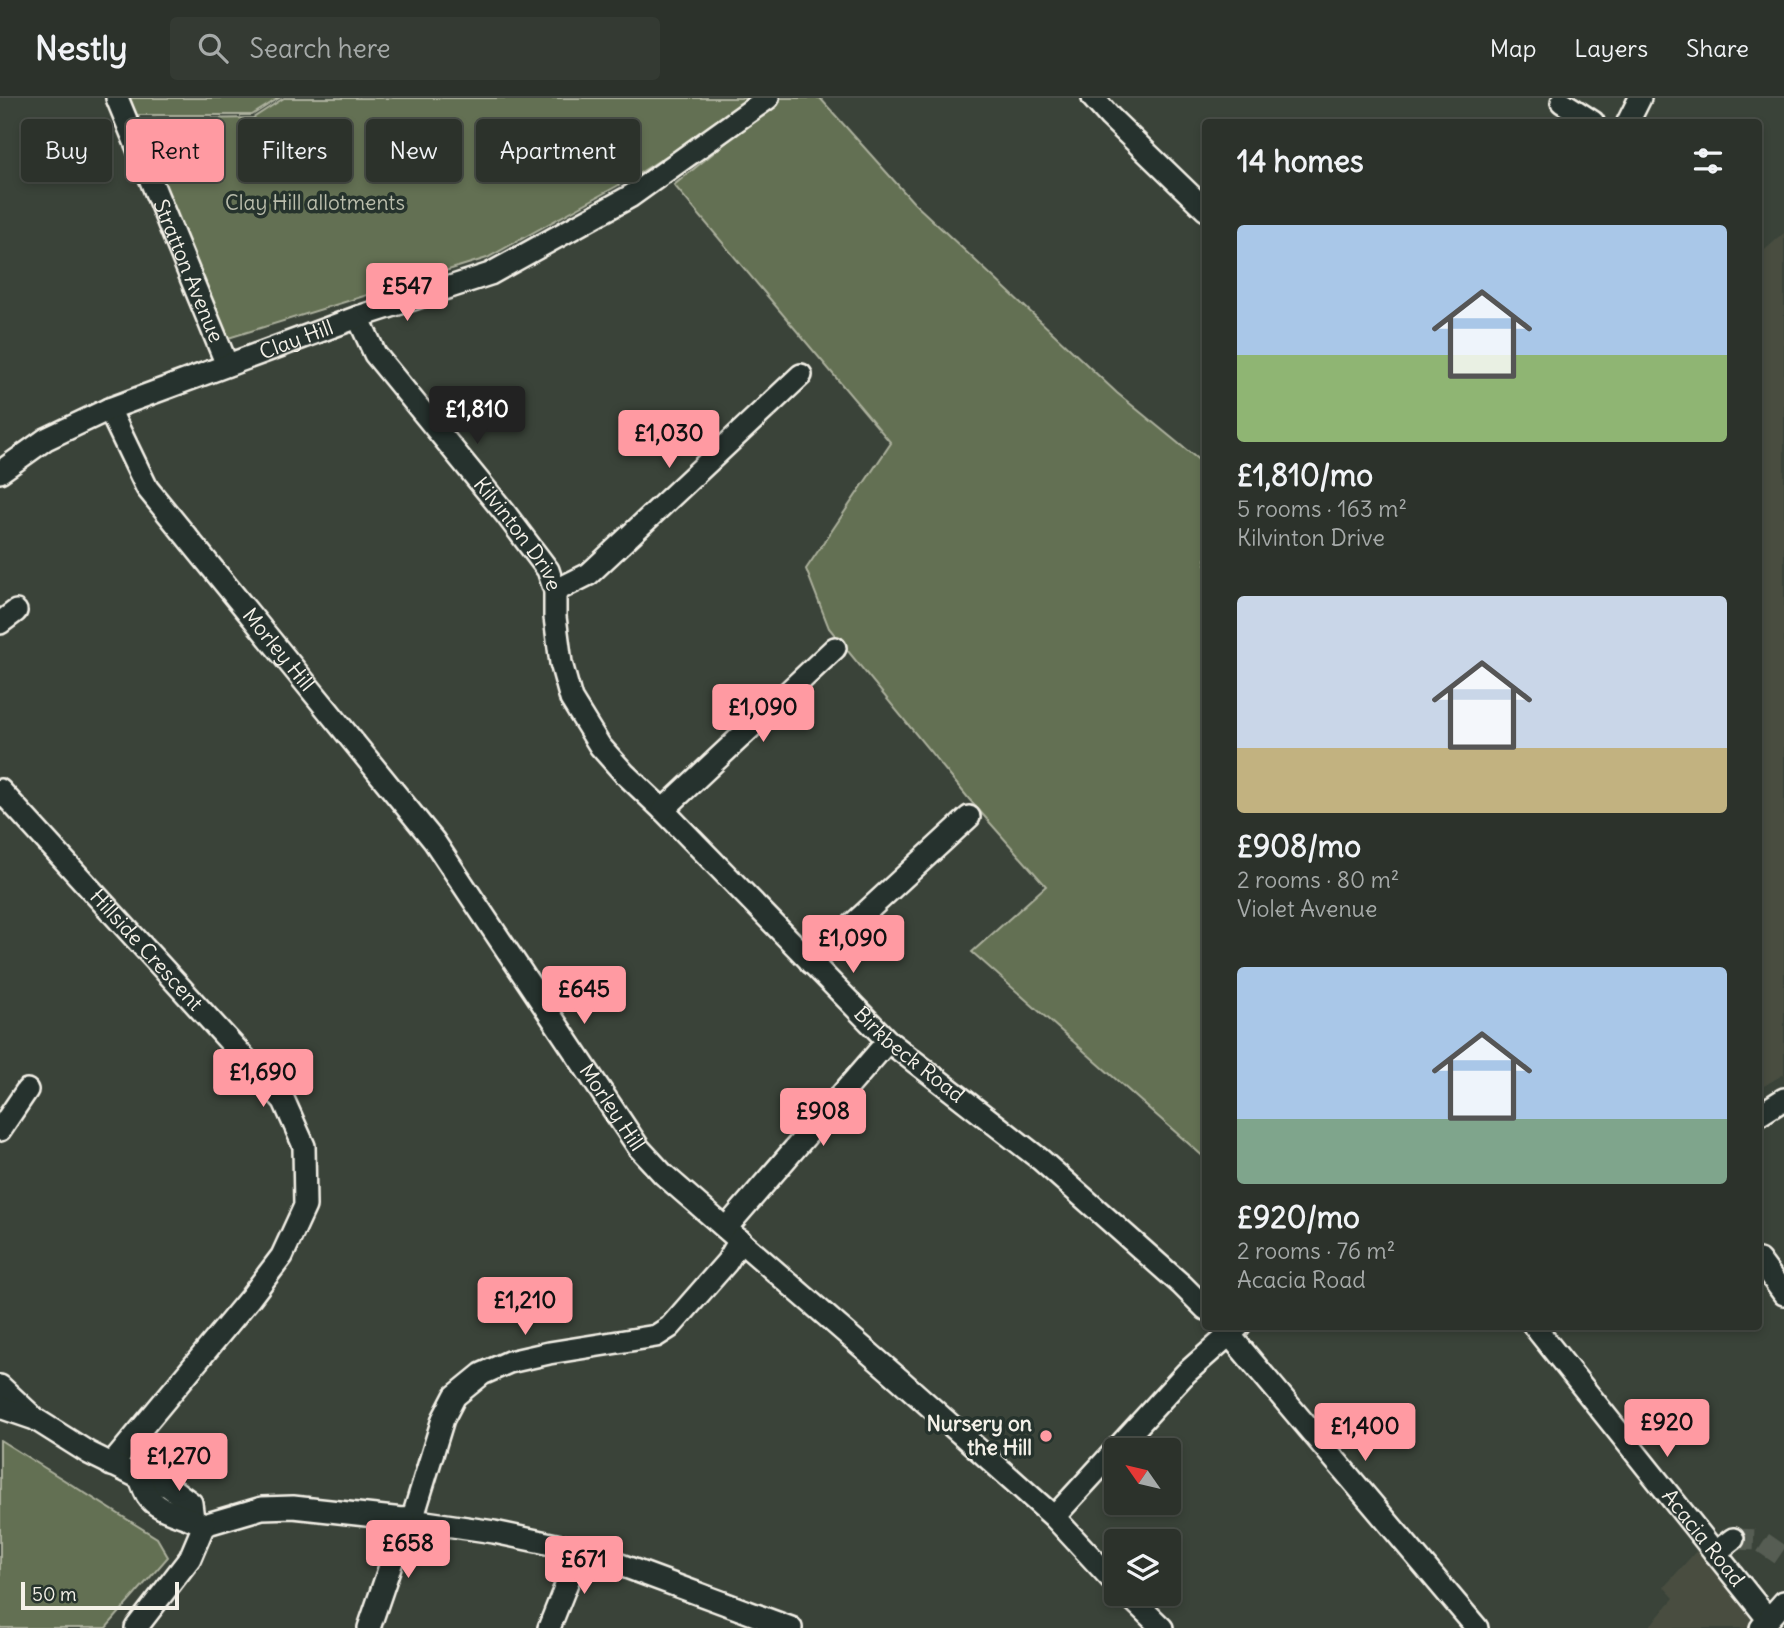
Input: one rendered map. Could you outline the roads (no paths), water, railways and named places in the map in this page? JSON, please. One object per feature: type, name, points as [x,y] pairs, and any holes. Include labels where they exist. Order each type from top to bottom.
[{"type":"street","name":"Stratton Avenue","points":[[117,98],[227,365]]},
{"type":"street","name":"Clay Hill","points":[[0,472],[46,439],[109,409],[358,317],[489,274],[631,196],[768,98]]},
{"type":"street","points":[[1093,98],[1202,206]]},
{"type":"street","points":[[1630,119],[1640,98]]},
{"type":"street","points":[[1562,102],[1588,119]]},
{"type":"street","name":"Kilvinton Drive","points":[[358,317],[375,354],[505,513],[548,570],[555,592],[589,574],[801,375]]},
{"type":"street","name":"Morley Hill","points":[[109,409],[146,488],[434,841],[639,1148],[663,1174],[1054,1517],[1104,1571]]},
{"type":"street","name":"Birkbeck Road","points":[[555,592],[555,617],[561,663],[571,699],[600,746],[624,773],[888,1041],[1041,1160],[1202,1305]]},
{"type":"street","points":[[663,810],[835,648]]},
{"type":"street","name":"Hillside Crescent","points":[[0,790],[284,1101],[304,1146],[305,1206],[282,1256],[111,1465]]},
{"type":"street","points":[[811,963],[969,817]]},
{"type":"street","points":[[369,1628],[443,1419],[455,1396],[482,1374],[509,1362],[656,1336],[670,1327],[727,1262],[733,1234],[888,1041]]},
{"type":"street","points":[[0,1130],[27,1090]]},
{"type":"street","points":[[1762,1113],[1784,1099]]},
{"type":"street","points":[[1762,1264],[1784,1294]]},
{"type":"street","points":[[1054,1517],[1186,1373],[1230,1330]]},
{"type":"street","points":[[1232,1330],[1477,1628]]},
{"type":"street","name":"Acacia Road","points":[[1537,1330],[1715,1553],[1764,1623]]},
{"type":"street","points":[[0,1386],[35,1419]]},
{"type":"street","points":[[0,1407],[35,1419],[143,1487],[152,1501],[173,1514],[198,1522],[262,1508],[293,1507],[408,1519],[494,1532],[580,1550],[758,1622],[791,1628]]},
{"type":"street","points":[[136,1628],[190,1558],[198,1522],[191,1503],[168,1486],[143,1487]]},
{"type":"street","points":[[1715,1553],[1733,1539]]},
{"type":"street","points":[[549,1628],[580,1550]]},
{"type":"street","points":[[1764,1623],[1784,1602]]},
{"type":"street","points":[[1139,1606],[1162,1628]]},
{"type":"tunnel","points":[[1733,1539],[1759,1540],[1784,1557]]},
{"type":"place","name":"Nursery on the Hill","points":[[1046,1436]]},
{"type":"park label","name":"Clay Hill allotments","points":[[315,203]]}]
